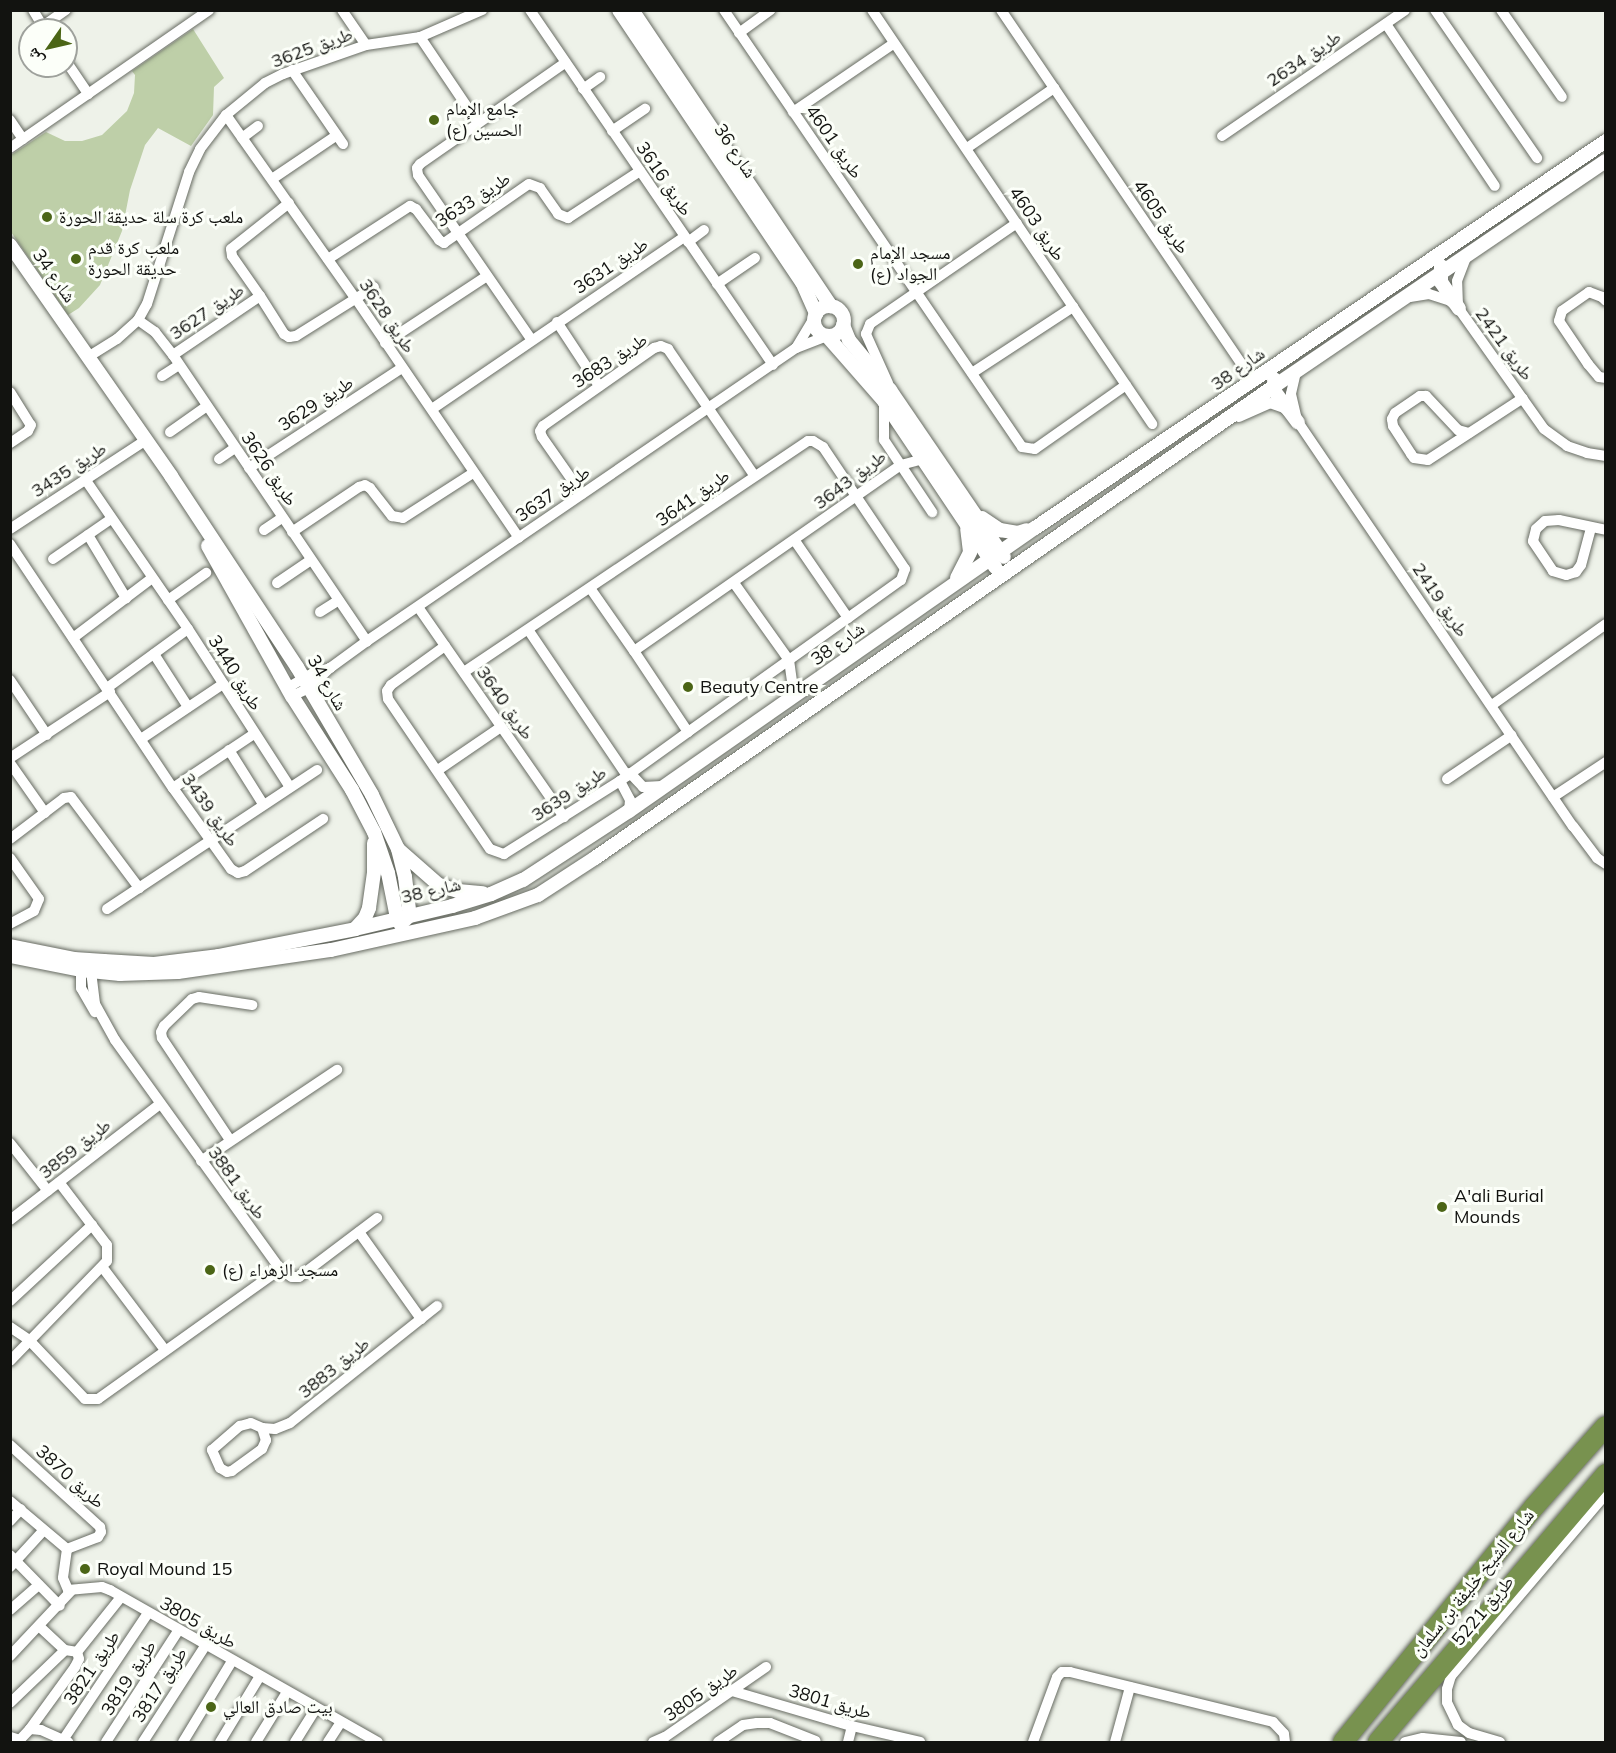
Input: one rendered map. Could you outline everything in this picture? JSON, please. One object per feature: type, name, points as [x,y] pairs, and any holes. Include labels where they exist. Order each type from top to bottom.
[{"type":"highway","points":[[1534,1507],[1605,1416]]},
{"type":"highway","name":"شارع الشيخ خليفة بن سلمان","points":[[1343,1743],[1534,1507],[1605,1426]]},
{"type":"highway","name":"شارع الشيخ خليفة بن سلمان","points":[[1378,1743],[1605,1474]]},
{"type":"street","points":[[10,148],[88,94],[192,15],[209,10]]},
{"type":"street","name":"طريق 3625","points":[[88,357],[117,339],[138,320],[154,288],[189,172],[200,149],[226,115],[265,82],[292,70],[366,45],[420,37],[482,10]]},
{"type":"street","name":"طريق 3616","points":[[530,10],[773,365]]},
{"type":"street","name":"شارع 36","points":[[620,10],[802,282],[815,316]]},
{"type":"street","name":"شارع 36","points":[[632,10],[831,306]]},
{"type":"street","name":"طريق 4601","points":[[724,10],[1019,443],[1030,450],[1038,447],[1126,386]]},
{"type":"street","points":[[739,33],[771,10]]},
{"type":"street","name":"طريق 4603","points":[[872,10],[1152,424]]},
{"type":"street","name":"طريق 4605","points":[[1001,10],[1242,365]]},
{"type":"street","name":"طريق 2634","points":[[1222,136],[1405,10]]},
{"type":"street","points":[[1435,10],[1537,158]]},
{"type":"street","points":[[1501,10],[1562,97]]},
{"type":"street","points":[[343,11],[366,45]]},
{"type":"street","points":[[1386,24],[1496,186]]},
{"type":"street","points":[[420,37],[478,123]]},
{"type":"street","points":[[793,112],[893,44]]},
{"type":"street","points":[[531,339],[418,175],[417,168],[566,63]]},
{"type":"street","points":[[272,179],[340,139],[292,70]]},
{"type":"street","points":[[583,89],[600,77]]},
{"type":"street","points":[[77,78],[88,94]]},
{"type":"street","points":[[967,148],[1054,87]]},
{"type":"street","points":[[612,131],[645,109]]},
{"type":"street","name":"طريق 3628","points":[[226,115],[356,299],[519,538]]},
{"type":"street","points":[[10,120],[23,139]]},
{"type":"street","points":[[242,138],[258,126]]},
{"type":"street","name":"شارع 38","points":[[10,946],[84,966],[104,961],[154,963],[218,956],[355,929],[402,919],[491,894],[552,863],[666,786],[995,555],[1605,141]]},
{"type":"street","name":"شارع 38","points":[[10,956],[146,975],[171,973],[331,950],[415,932],[507,908],[554,886],[1273,387],[1605,161]]},
{"type":"street","name":"طريق 3633","points":[[328,259],[410,206],[416,209],[441,243],[448,242],[529,184],[540,188],[558,214],[568,218],[639,171]]},
{"type":"street","name":"طريق 3627","points":[[289,204],[231,249],[232,256],[284,334],[289,337],[296,336],[356,299]]},
{"type":"street","points":[[1459,309],[1442,282],[1440,274],[1447,257],[1487,230],[1504,209]]},
{"type":"street","points":[[1017,223],[870,324],[866,330],[887,395],[924,459],[967,513],[1000,530],[1018,533],[1035,528]]},
{"type":"street","name":"طريق 3631","points":[[432,409],[531,339],[686,239],[704,231]]},
{"type":"street","name":"شارع 34","points":[[10,245],[171,476],[306,683],[377,803],[398,849],[405,877],[402,919]]},
{"type":"street","name":"طريق 2421","points":[[1459,309],[1457,280],[1468,254]]},
{"type":"street","points":[[717,284],[755,258]]},
{"type":"street","points":[[385,343],[487,276]]},
{"type":"street","points":[[356,299],[374,287]]},
{"type":"street","points":[[1605,301],[1602,297],[1589,292],[1562,311],[1559,321],[1588,364],[1599,377],[1605,378]]},
{"type":"street","name":"طريق 2421","points":[[1407,297],[1417,294],[1440,296],[1459,309],[1544,429],[1555,439],[1587,453],[1605,456]]},
{"type":"street","name":"طريق 3627","points":[[162,376],[176,360],[260,296]]},
{"type":"street","points":[[887,395],[827,336],[818,332],[815,316],[822,308],[831,306],[842,315],[843,325],[853,345],[887,395],[967,513],[1006,572]]},
{"type":"street","points":[[972,373],[1073,307]]},
{"type":"street","name":"طريق 3637","points":[[796,348],[815,316]]},
{"type":"street","points":[[1298,422],[1273,387],[1277,373],[1323,339],[1342,319]]},
{"type":"street","name":"طريق 3626","points":[[138,320],[155,332],[176,360],[367,642]]},
{"type":"street","points":[[557,322],[599,386]]},
{"type":"street","points":[[827,336],[837,333],[843,325]]},
{"type":"street","name":"طريق 3637","points":[[290,692],[330,668],[796,348],[827,336]]},
{"type":"street","name":"طريق 3683","points":[[582,494],[540,431],[543,426],[599,386],[654,348],[661,346],[668,349],[754,475]]},
{"type":"street","name":"طريق 3629","points":[[249,468],[402,368]]},
{"type":"street","name":"طريق 2419","points":[[1296,372],[1291,394],[1298,422]]},
{"type":"street","points":[[10,392],[31,425],[28,431],[10,443]]},
{"type":"street","name":"طريق 3643","points":[[634,651],[901,465],[883,436],[887,395]]},
{"type":"street","name":"طريق 2421","points":[[1469,433],[1458,430],[1426,396],[1420,396],[1395,413],[1392,419],[1393,426],[1411,454],[1422,460],[1428,460],[1523,398]]},
{"type":"street","name":"طريق 2419","points":[[1200,439],[1270,403],[1284,408],[1298,422],[1553,797],[1597,858],[1605,864]]},
{"type":"street","points":[[170,432],[207,406]]},
{"type":"street","name":"طريق 3435","points":[[10,529],[146,440]]},
{"type":"street","name":"طريق 3641","points":[[464,672],[529,631],[754,475],[808,441],[813,441],[823,447],[903,566],[905,573],[901,580],[848,618]]},
{"type":"street","points":[[219,459],[235,448]]},
{"type":"street","points":[[924,459],[901,465],[932,512]]},
{"type":"street","points":[[292,532],[365,485],[370,488],[392,516],[403,518],[473,473]]},
{"type":"street","name":"شارع 34","points":[[171,476],[290,692],[352,790],[374,832],[402,919]]},
{"type":"street","name":"طريق 3440","points":[[85,479],[188,629],[290,787]]},
{"type":"street","points":[[950,587],[963,571],[970,552],[967,513]]},
{"type":"street","points":[[264,530],[282,518]]},
{"type":"street","points":[[53,559],[111,519]]},
{"type":"street","points":[[1591,528],[1581,565],[1576,572],[1566,575],[1553,571],[1533,541],[1536,530],[1545,521],[1559,520],[1605,530]]},
{"type":"street","points":[[88,535],[126,598]]},
{"type":"street","points":[[626,777],[848,618],[795,541]]},
{"type":"street","name":"طريق 3439","points":[[10,544],[173,788],[231,869],[238,873],[245,871],[323,819]]},
{"type":"street","points":[[277,583],[311,560]]},
{"type":"street","points":[[168,600],[206,573]]},
{"type":"street","points":[[73,638],[152,578]]},
{"type":"street","points":[[734,583],[789,660],[794,696]]},
{"type":"street","points":[[590,588],[688,732]]},
{"type":"street","points":[[320,612],[339,600]]},
{"type":"street","name":"طريق 3640","points":[[418,606],[564,817]]},
{"type":"street","points":[[1492,705],[1605,624]]},
{"type":"street","points":[[10,758],[47,735],[188,629]]},
{"type":"street","name":"طريق 3639","points":[[446,646],[394,682],[387,691],[388,699],[487,845],[499,854],[509,853],[626,777],[529,631]]},
{"type":"street","points":[[154,654],[189,707]]},
{"type":"street","points":[[10,680],[47,735]]},
{"type":"street","points":[[141,739],[223,684]]},
{"type":"street","points":[[438,771],[501,727]]},
{"type":"street","points":[[173,788],[254,734]]},
{"type":"street","points":[[1448,779],[1512,735]]},
{"type":"street","points":[[229,750],[263,804]]},
{"type":"street","points":[[1553,797],[1605,762]]},
{"type":"street","points":[[10,763],[45,813]]},
{"type":"street","points":[[107,909],[317,770]]},
{"type":"street","points":[[626,777],[643,788],[666,786]]},
{"type":"street","points":[[626,777],[630,800],[629,811]]},
{"type":"street","points":[[10,839],[66,797],[73,798],[139,888]]},
{"type":"street","points":[[355,929],[365,918],[369,908],[374,872],[374,832]]},
{"type":"street","points":[[398,849],[439,885],[458,891],[491,894]]},
{"type":"street","points":[[10,858],[39,899],[34,911],[10,924]]},
{"type":"street","points":[[331,950],[342,943],[389,931],[402,919],[415,932]]},
{"type":"street","name":"طريق 3881","points":[[84,966],[83,996],[280,1269]]},
{"type":"street","points":[[230,1140],[162,1038],[162,1032],[164,1026],[192,999],[199,997],[252,1005]]},
{"type":"street","points":[[201,1161],[337,1070]]},
{"type":"street","name":"طريق 3859","points":[[14,1218],[160,1104]]},
{"type":"street","points":[[10,1143],[48,1191]]},
{"type":"street","points":[[10,1361],[103,1268],[109,1253],[107,1245],[58,1182]]},
{"type":"street","points":[[10,1206],[14,1218]]},
{"type":"street","points":[[10,1327],[29,1340],[81,1395],[91,1400],[98,1399],[280,1269],[292,1277],[299,1277],[377,1218]]},
{"type":"street","points":[[10,1301],[92,1225]]},
{"type":"street","points":[[359,1232],[421,1319]]},
{"type":"street","points":[[103,1268],[165,1350]]},
{"type":"street","name":"طريق 3883","points":[[262,1428],[266,1440],[262,1449],[231,1471],[227,1472],[220,1468],[212,1455],[215,1445],[246,1423],[256,1424],[262,1428],[279,1428],[290,1423],[437,1306]]},
{"type":"street","name":"طريق 3870","points":[[10,1445],[100,1527],[98,1537],[67,1549]]},
{"type":"street","name":"طريق 5221","points":[[1500,1743],[1469,1733],[1458,1725],[1447,1702],[1447,1689],[1451,1676],[1605,1494]]},
{"type":"street","points":[[10,1501],[67,1549],[63,1578],[66,1587],[71,1591],[60,1606],[10,1656]]},
{"type":"street","points":[[10,1521],[21,1509]]},
{"type":"street","points":[[43,1531],[12,1561],[60,1606]]},
{"type":"street","points":[[10,1610],[39,1586]]},
{"type":"street","name":"طريق 3805","points":[[71,1591],[102,1587],[374,1742]]},
{"type":"street","points":[[10,1739],[19,1742],[30,1730],[77,1664],[76,1652],[121,1597]]},
{"type":"street","name":"طريق 3821","points":[[66,1741],[148,1613]]},
{"type":"street","points":[[40,1627],[65,1650],[76,1652]]},
{"type":"street","name":"طريق 3819","points":[[106,1743],[178,1630]]},
{"type":"street","name":"طريق 3817","points":[[143,1743],[205,1646]]},
{"type":"street","points":[[10,1703],[65,1650]]},
{"type":"street","points":[[183,1743],[232,1661]]},
{"type":"street","name":"طريق 3805","points":[[653,1743],[666,1740],[766,1667]]},
{"type":"street","points":[[1033,1743],[1057,1677],[1062,1672],[1070,1672],[1273,1722],[1284,1734],[1285,1743]]},
{"type":"street","points":[[220,1743],[260,1676]]},
{"type":"street","points":[[1115,1743],[1130,1687]]},
{"type":"street","name":"طريق 3801","points":[[732,1691],[920,1743]]},
{"type":"street","points":[[256,1743],[287,1692]]},
{"type":"street","points":[[296,1743],[316,1708]]},
{"type":"street","points":[[328,1743],[341,1722]]},
{"type":"street","points":[[718,1743],[743,1725],[757,1723],[770,1723],[816,1741]]},
{"type":"street","points":[[848,1743],[852,1726]]},
{"type":"street","points":[[30,1730],[41,1730],[66,1741]]},
{"type":"street","points":[[1405,1743],[1423,1737],[1461,1743]]},
{"type":"green space","points":[[193,29],[224,78],[214,87],[213,115],[191,146],[158,128],[145,145],[130,190],[122,231],[100,285],[79,308],[68,315],[11,232],[11,155],[46,132],[65,141],[82,141],[102,135],[127,111],[134,93],[135,75],[132,71]]},
{"type":"place","name":"جامع الإمام الحسين (ع)","points":[[434,120]]},
{"type":"place","name":"ملعب كرة سلة حديقة الحورة","points":[[47,217]]},
{"type":"place","name":"ملعب كرة قدم حديقة الحورة","points":[[76,259]]},
{"type":"place","name":"مسجد الإمام الجواد (ع)","points":[[858,264]]},
{"type":"place","name":"Beauty Centre","points":[[688,687]]},
{"type":"place","name":"A'ali Burial Mounds","points":[[1442,1207]]},
{"type":"place","name":"مسجد الزهراء (ع)","points":[[210,1270]]},
{"type":"place","name":"Royal Mound 15","points":[[85,1569]]},
{"type":"place","name":"بيت صادق العالي","points":[[211,1707]]}]
